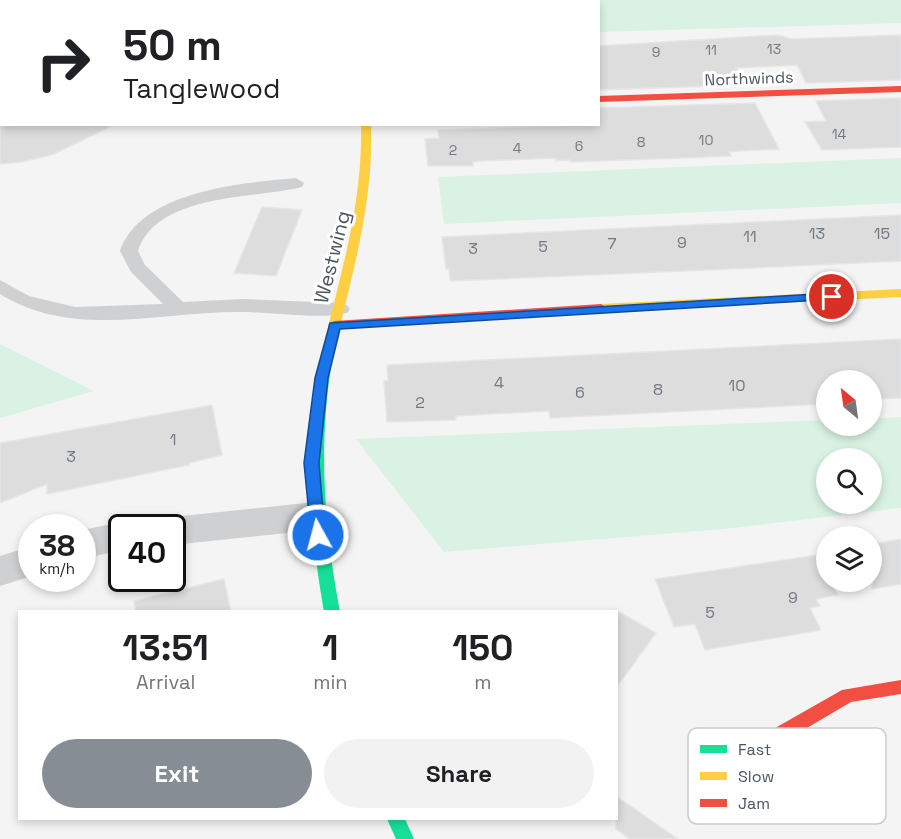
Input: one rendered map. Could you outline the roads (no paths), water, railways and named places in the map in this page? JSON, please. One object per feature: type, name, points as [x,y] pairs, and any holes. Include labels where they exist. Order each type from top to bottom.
[{"type":"street","name":"Northwinds","points":[[600,99],[901,88]]},
{"type":"street","name":"Westwing","points":[[332,610],[315,516],[312,463],[321,378],[366,199],[370,152],[366,126]]},
{"type":"street","points":[[337,317],[603,308],[901,293]]},
{"type":"street","points":[[186,530],[315,516]]},
{"type":"street","points":[[0,571],[18,565]]},
{"type":"street","points":[[791,728],[848,695],[901,687]]},
{"type":"street","points":[[396,820],[405,839]]},
{"type":"lane","points":[[179,309],[137,268],[129,251],[135,235],[149,221],[171,209],[234,190],[296,183]]},
{"type":"lane","points":[[0,286],[29,301],[91,314],[131,315],[179,309],[236,306],[337,317]]}]
